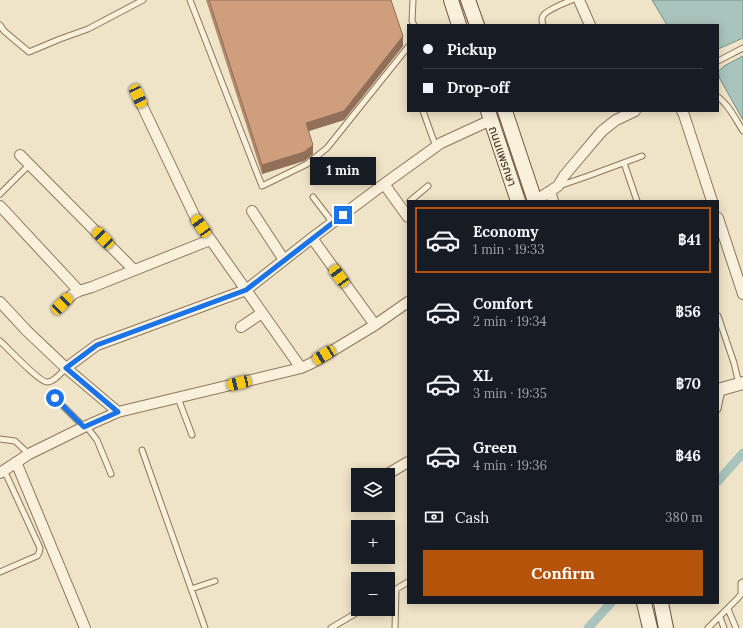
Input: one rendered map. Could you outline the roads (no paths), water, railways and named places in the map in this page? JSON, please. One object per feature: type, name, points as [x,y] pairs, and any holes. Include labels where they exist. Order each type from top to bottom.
[{"type":"main road","points":[[451,0],[459,24]]},
{"type":"main road","points":[[468,0],[476,24]]},
{"type":"main road","name":"ถนนแพรกษา","points":[[505,112],[535,200]]},
{"type":"main road","name":"ถนนแพรกษา","points":[[489,115],[518,200]]},
{"type":"main road","points":[[644,604],[650,628]]},
{"type":"main road","points":[[661,604],[666,628]]},
{"type":"street","points":[[579,0],[590,24]]},
{"type":"street","points":[[138,96],[196,219],[301,368]]},
{"type":"street","points":[[537,200],[554,193],[569,170],[602,131],[616,120],[631,112]]},
{"type":"street","points":[[685,113],[712,200]]},
{"type":"street","points":[[66,368],[97,345],[246,290],[384,184],[441,143],[489,115]]},
{"type":"street","points":[[20,155],[134,270]]},
{"type":"street","points":[[384,184],[406,204]]},
{"type":"street","points":[[0,206],[79,291]]},
{"type":"street","points":[[252,211],[284,260]]},
{"type":"street","points":[[719,221],[743,294]]},
{"type":"street","points":[[312,238],[375,325]]},
{"type":"street","points":[[62,304],[73,294],[79,291],[210,240]]},
{"type":"street","points":[[0,302],[26,330],[66,368],[118,412]]},
{"type":"street","points":[[2,472],[29,454],[85,426],[118,412],[301,368],[312,363],[375,325],[407,303]]},
{"type":"street","points":[[241,327],[262,313]]},
{"type":"street","points":[[720,389],[741,383]]},
{"type":"street","points":[[16,462],[85,628]]},
{"type":"street","points":[[395,470],[407,463]]},
{"type":"lane","points":[[0,25],[4,32],[29,52],[88,29],[143,0]]},
{"type":"lane","points":[[190,0],[262,186],[307,164],[327,148],[407,48]]},
{"type":"lane","points":[[413,0],[412,21],[414,24]]},
{"type":"lane","points":[[543,24],[543,15],[572,0]]},
{"type":"lane","points":[[719,60],[743,48]]},
{"type":"lane","points":[[719,98],[743,131]]},
{"type":"lane","points":[[423,112],[436,147]]},
{"type":"lane","points":[[554,193],[642,156]]},
{"type":"lane","points":[[624,163],[637,200]]},
{"type":"lane","points":[[0,194],[30,164]]},
{"type":"lane","points":[[411,200],[428,186]]},
{"type":"lane","points":[[313,197],[333,223]]},
{"type":"lane","points":[[719,319],[741,383]]},
{"type":"lane","points":[[0,341],[34,374],[44,381],[47,382],[54,380],[66,368]]},
{"type":"lane","points":[[719,399],[720,389]]},
{"type":"lane","points":[[55,398],[85,426],[97,440],[111,474]]},
{"type":"lane","points":[[178,398],[192,435]]},
{"type":"lane","points":[[0,439],[15,441],[29,454]]},
{"type":"lane","points":[[142,450],[205,628]]},
{"type":"lane","points":[[0,572],[37,556],[40,548],[2,472]]},
{"type":"lane","points":[[191,589],[215,581]]},
{"type":"lane","points":[[743,582],[741,583],[741,594],[743,600]]},
{"type":"lane","points":[[396,628],[396,589],[407,583]]},
{"type":"lane","points":[[708,628],[741,594]]},
{"type":"lane","points":[[728,609],[736,628]]},
{"type":"lane","points":[[330,628],[351,616]]},
{"type":"lane","points":[[720,617],[724,628]]},
{"type":"water","points":[[652,0],[743,0],[743,38],[719,49],[719,24],[666,24]]},
{"type":"water","points":[[743,56],[743,120],[720,79],[719,71],[724,66]]},
{"type":"waterway","points":[[719,480],[743,453]]},
{"type":"waterway","points":[[588,628],[610,604]]}]
